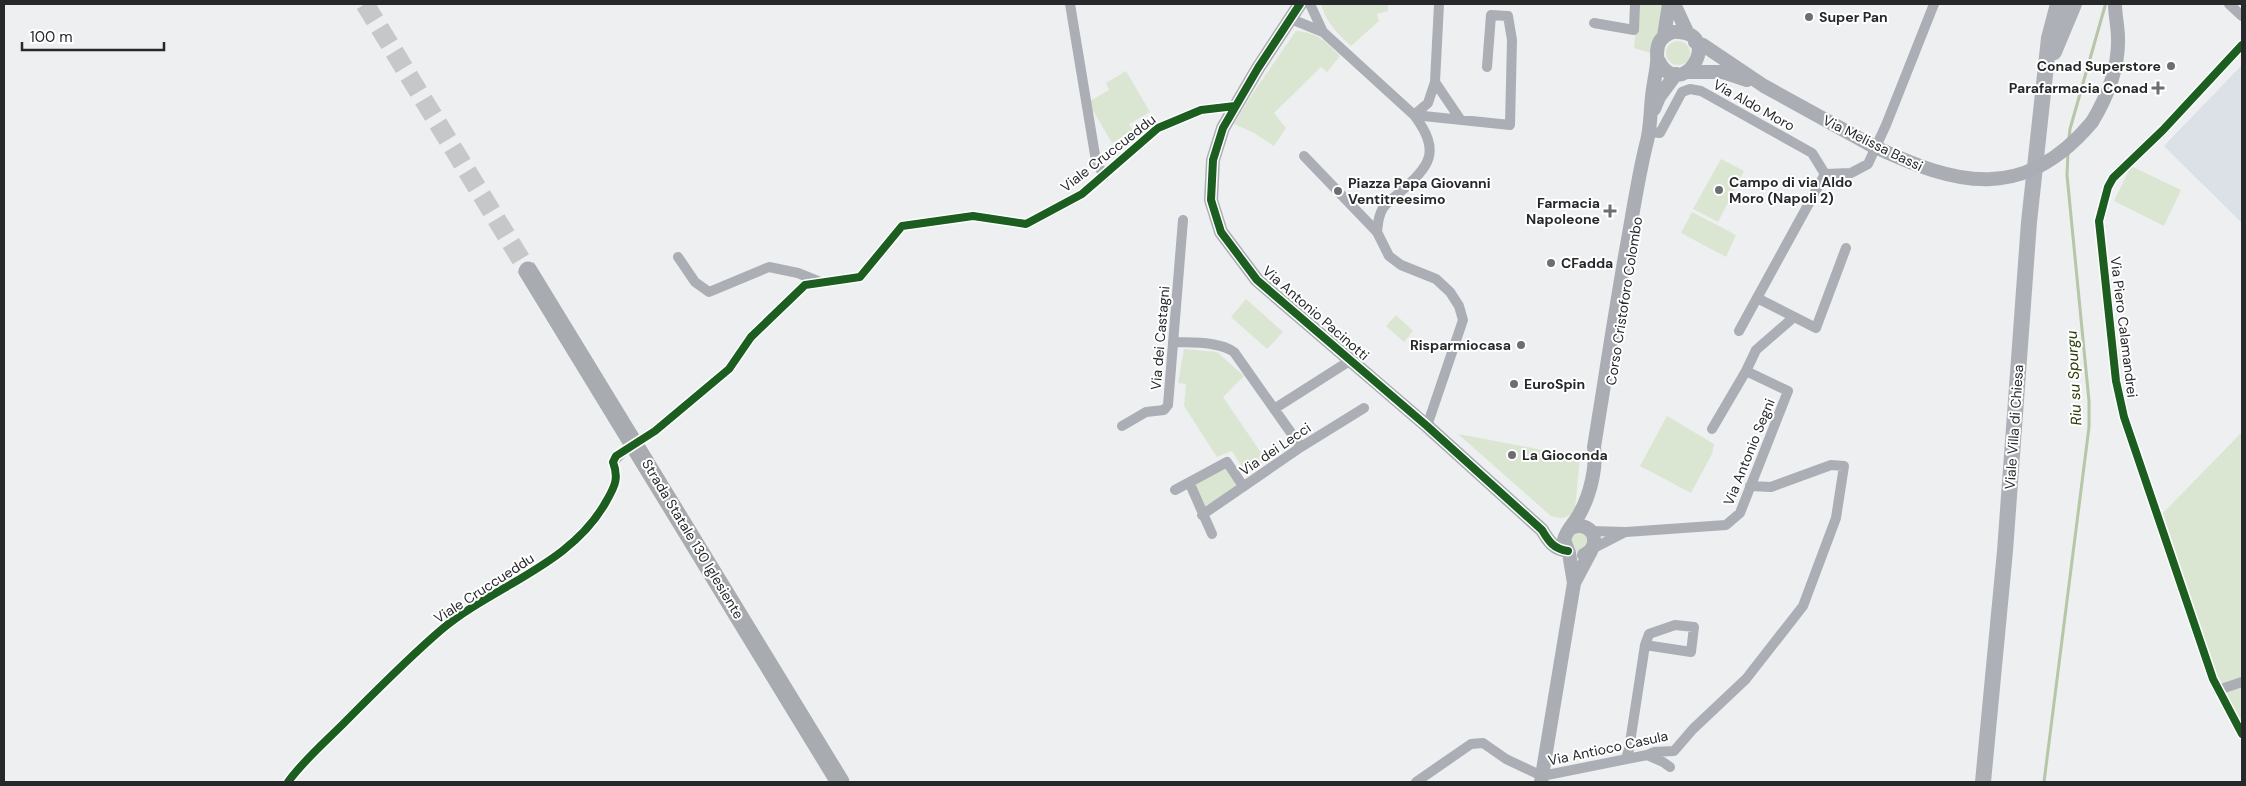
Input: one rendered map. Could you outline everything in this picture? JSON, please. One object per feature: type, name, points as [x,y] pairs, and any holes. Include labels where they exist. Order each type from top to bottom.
[{"type":"highway","name":"Strada Statale 130 Iglesiente","points":[[528,271],[840,782]]},
{"type":"main road","name":"Viale Villa di Chiesa","points":[[1983,782],[2005,551],[2029,222],[2049,38],[2058,4]]},
{"type":"main road","name":"Viale Villa di Chiesa","points":[[2046,73],[2074,4]]},
{"type":"street","points":[[1070,4],[1096,161],[1104,176]]},
{"type":"street","name":"Via Antonio Pacinotti","points":[[1300,4],[1223,128],[1213,160],[1212,200],[1221,232],[1258,280],[1428,426],[1542,530],[1549,542],[1558,550],[1569,552]]},
{"type":"street","points":[[1310,4],[1323,32]]},
{"type":"street","points":[[1414,115],[1428,103],[1435,82],[1438,4]]},
{"type":"street","points":[[1594,23],[1634,30],[1635,4]]},
{"type":"street","name":"Corso Cristoforo Colombo","points":[[1569,529],[1581,512],[1595,456],[1594,447],[1613,326],[1652,114],[1652,97],[1658,60],[1657,47],[1664,36],[1669,4]]},
{"type":"street","name":"Corso Cristoforo Colombo","points":[[1652,114],[1659,97],[1681,73],[1694,66],[1698,60],[1699,52],[1674,4]]},
{"type":"street","points":[[1738,331],[1825,174],[1851,173],[1868,164],[1886,125],[1934,4]]},
{"type":"street","points":[[2229,4],[2242,16]]},
{"type":"street","name":"Via Melissa Bassi","points":[[1692,38],[1764,86],[1871,145],[1937,173],[1970,179],[1992,180],[2014,176],[2049,162],[2075,143],[2092,122],[2106,97],[2114,73],[2118,40],[2114,6]]},
{"type":"street","points":[[1414,115],[1510,125],[1512,40],[1508,16],[1492,15],[1487,67]]},
{"type":"street","points":[[1290,19],[1323,32],[1414,115],[1424,129],[1431,144],[1428,161],[1418,176],[1383,208],[1378,219],[1377,232]]},
{"type":"street","points":[[1664,36],[1676,32],[1692,38]]},
{"type":"street","name":"Via Piero Calamandrei","points":[[2242,45],[2163,130],[2113,178],[2108,187],[2099,221],[2116,381],[2124,417],[2218,690],[2242,734]]},
{"type":"street","points":[[1658,60],[1665,70],[1681,73]]},
{"type":"street","name":"Via Melissa Bassi","points":[[1681,73],[1723,72],[1764,86]]},
{"type":"street","points":[[1435,82],[1460,119]]},
{"type":"street","name":"Via Aldo Moro","points":[[1648,137],[1660,132],[1682,92],[1690,89],[1701,91],[1812,153],[1825,174]]},
{"type":"street","name":"Viale Cruccueddu","points":[[638,441],[655,431],[729,369],[751,337],[805,285],[860,277],[902,226],[973,216],[1026,224],[1082,194],[1158,128],[1201,110],[1235,106]]},
{"type":"street","points":[[1304,156],[1377,232],[1389,256],[1401,265],[1436,279],[1450,292],[1459,306],[1463,320],[1428,426]]},
{"type":"street","name":"Via dei Castagni","points":[[1122,426],[1146,412],[1164,410],[1168,405],[1183,220]]},
{"type":"street","points":[[1757,298],[1816,328],[1846,248]]},
{"type":"street","points":[[678,257],[695,282],[709,292],[769,267],[798,273],[821,283]]},
{"type":"street","points":[[1712,429],[1756,350],[1794,317]]},
{"type":"street","points":[[1174,342],[1211,344],[1228,348],[1240,358],[1301,447]]},
{"type":"street","points":[[1274,409],[1351,360]]},
{"type":"street","name":"Via Antonio Segni","points":[[1591,530],[1626,532],[1726,525],[1740,513],[1788,391],[1746,371]]},
{"type":"street","name":"Via dei Lecci","points":[[1202,515],[1301,447],[1364,408]]},
{"type":"street","name":"Viale Cruccueddu","points":[[288,782],[310,756],[375,690],[443,628],[563,550],[584,531],[595,520],[617,481],[617,473],[612,462],[627,448]]},
{"type":"street","points":[[1175,490],[1190,484],[1227,462],[1243,486]]},
{"type":"street","name":"Via Antioco Casula","points":[[1541,779],[1654,752],[1674,751],[1693,729],[1742,682],[1802,606],[1836,518],[1844,466],[1831,465],[1771,487],[1750,486]]},
{"type":"street","name":"Corso Cristoforo Colombo","points":[[1590,482],[1591,530],[1595,542],[1592,550]]},
{"type":"street","points":[[1190,484],[1202,515],[1212,534]]},
{"type":"street","points":[[1542,530],[1556,534],[1581,525],[1591,530]]},
{"type":"street","points":[[1416,782],[1471,744],[1483,743],[1541,779],[1574,583],[1569,552],[1564,540],[1569,529]]},
{"type":"street","name":"Via Antonio Segni","points":[[1592,550],[1626,532]]},
{"type":"street","points":[[1569,552],[1578,556],[1592,550]]},
{"type":"street","points":[[1574,583],[1592,550]]},
{"type":"street","points":[[1626,758],[1645,645],[1649,634],[1660,628],[1675,625],[1694,627],[1691,652],[1645,645]]},
{"type":"street","points":[[2218,690],[2242,682]]},
{"type":"street","points":[[1647,755],[1670,767]]},
{"type":"shaded area","points":[[2242,65],[2242,223],[2164,146]]},
{"type":"green space","points":[[1321,4],[1388,4],[1388,11],[1377,14],[1379,21],[1351,46],[1333,27]]},
{"type":"green space","points":[[1638,4],[1667,4],[1654,54],[1634,48]]},
{"type":"green space","points":[[1296,31],[1316,36],[1340,56],[1327,72],[1321,67],[1274,113],[1286,128],[1274,146],[1254,133],[1234,124]]},
{"type":"green space","points":[[1678,41],[1687,44],[1690,53],[1687,62],[1678,65],[1669,62],[1666,53],[1669,44]]},
{"type":"green space","points":[[1126,71],[1150,112],[1129,124],[1133,131],[1112,143],[1088,102],[1109,90],[1106,83]]},
{"type":"green space","name":"Campo di via Aldo Moro (Napoli 2)","points":[[1721,159],[1744,171],[1718,222],[1693,209]]},
{"type":"green space","points":[[2131,166],[2181,190],[2164,226],[2114,201]]},
{"type":"green space","name":"Campo di via Aldo Moro (Napoli 2)","points":[[1692,212],[1736,235],[1726,257],[1681,233]]},
{"type":"green space","points":[[1246,299],[1283,332],[1267,349],[1231,317]]},
{"type":"green space","points":[[1396,315],[1413,331],[1404,342],[1386,326]]},
{"type":"green space","points":[[1184,349],[1217,352],[1244,376],[1223,397],[1266,460],[1247,475],[1232,451],[1217,457],[1184,406],[1186,384],[1178,383]]},
{"type":"green space","points":[[1667,416],[1714,444],[1712,454],[1691,493],[1640,466]]},
{"type":"green space","points":[[2242,432],[2242,679],[2224,684],[2219,683],[2213,667],[2163,513]]},
{"type":"green space","points":[[1458,434],[1580,457],[1575,509],[1565,517],[1551,516]]},
{"type":"green space","points":[[1227,466],[1239,486],[1206,508],[1194,485]]},
{"type":"green space","points":[[1578,529],[1591,538],[1580,553],[1574,552],[1568,537]]},
{"type":"green space","points":[[2242,685],[2242,724],[2225,693]]},
{"type":"waterway","name":"Riu su Spurgu","points":[[2069,138],[2105,6]]},
{"type":"waterway","name":"Riu su Spurgu","points":[[2044,782],[2089,427],[2089,401],[2067,175],[2068,152]]},
{"type":"tunnel","points":[[365,4],[528,271]]},
{"type":"cycle path","points":[[1300,4],[1258,68],[1223,128],[1213,160],[1211,200],[1221,232],[1257,280],[1427,426],[1542,530],[1552,544],[1559,549],[1568,551]]},
{"type":"cycle path","points":[[2242,45],[2163,130],[2113,178],[2108,187],[2099,221],[2116,381],[2124,417],[2213,679],[2242,734]]},
{"type":"cycle path","points":[[288,782],[314,752],[403,664],[441,630],[462,614],[553,558],[574,541],[592,522],[612,490],[616,477],[613,462],[616,456],[655,431],[729,369],[751,337],[805,285],[860,277],[902,226],[973,216],[1026,224],[1082,194],[1158,128],[1201,110],[1235,106]]},
{"type":"place","name":"Super Pan","points":[[1809,17]]},
{"type":"place","name":"Conad Superstore","points":[[2171,66]]},
{"type":"place","name":"Parafarmacia Conad","points":[[2158,88]]},
{"type":"place","name":"Campo di via Aldo Moro (Napoli 2)","points":[[1719,190]]},
{"type":"place","name":"Piazza Papa Giovanni Ventitreesimo","points":[[1338,191]]},
{"type":"place","name":"Farmacia Napoleone","points":[[1610,211]]},
{"type":"place","name":"CFadda","points":[[1551,263]]},
{"type":"place","name":"Risparmiocasa","points":[[1521,345]]},
{"type":"place","name":"EuroSpin","points":[[1514,384]]},
{"type":"place","name":"La Gioconda","points":[[1512,455]]}]
